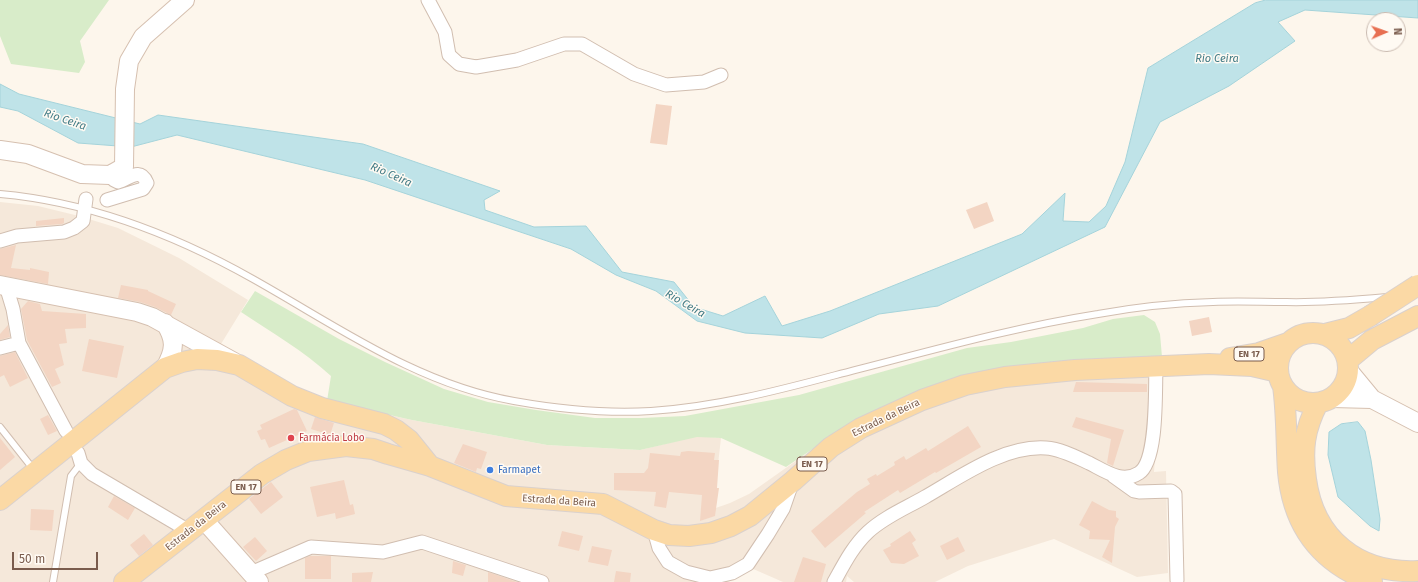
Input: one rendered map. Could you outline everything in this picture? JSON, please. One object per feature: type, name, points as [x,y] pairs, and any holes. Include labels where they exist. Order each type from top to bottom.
[{"type":"main road","points":[[0,150],[28,154],[82,174],[110,175],[124,167],[125,89],[129,61],[143,37],[185,0]]},
{"type":"main road","points":[[3,285],[137,312],[152,317],[239,365]]},
{"type":"main road","points":[[1325,334],[1349,328],[1418,285]]},
{"type":"main road","points":[[1418,316],[1364,345],[1348,365],[1346,381],[1340,390],[1325,400],[1308,426],[1304,448],[1304,463],[1308,490],[1317,518],[1336,544],[1357,558],[1380,568],[1395,571],[1418,570]]},
{"type":"main road","points":[[165,323],[171,332],[174,343],[172,355],[165,368]]},
{"type":"main road","points":[[1372,399],[1348,365],[1343,349],[1335,340],[1325,334],[1315,332],[1305,333],[1296,337],[1288,343],[1280,356],[1278,364],[1286,408],[1288,474],[1295,507],[1312,541],[1331,560],[1352,573],[1372,582]]},
{"type":"main road","name":"Estrada da Beira","points":[[1209,364],[1236,356],[1258,353],[1288,343]]},
{"type":"main road","name":"EN 17","points":[[0,500],[165,368],[197,359],[217,360],[239,365],[292,396],[322,408],[384,424],[396,430],[409,440],[430,466]]},
{"type":"main road","name":"Estrada da Beira","points":[[124,582],[262,474],[286,460],[308,451],[346,446],[373,449],[430,466],[506,496],[603,504],[669,536],[689,536],[711,533],[731,526],[750,516],[793,481],[831,447],[861,428],[922,400],[965,385],[1005,377],[1075,370],[1209,364],[1252,366],[1280,379]]},
{"type":"main road","points":[[1280,379],[1289,394],[1298,400],[1308,403],[1325,400],[1372,399],[1418,422]]},
{"type":"main road","points":[[388,454],[400,448],[409,440]]},
{"type":"main road","points":[[197,526],[257,580]]},
{"type":"street","points":[[428,0],[445,32],[449,55],[459,64],[476,67],[517,60],[564,44],[582,44],[634,74],[666,85],[704,82],[721,75]]},
{"type":"street","points":[[107,200],[143,189],[147,183],[146,180],[140,175],[132,175],[118,182],[110,175]]},
{"type":"street","points":[[0,241],[17,236],[69,230],[82,221],[85,204]]},
{"type":"street","points":[[3,285],[13,309],[19,343],[66,431]]},
{"type":"street","points":[[0,348],[19,343]]},
{"type":"street","points":[[1112,476],[1133,476],[1141,472],[1147,462],[1152,446],[1154,428],[1156,367]]},
{"type":"street","points":[[834,582],[848,555],[868,532],[885,520],[978,466],[999,457],[1033,449],[1055,449],[1089,463],[1134,491],[1171,491],[1176,494],[1177,580]]},
{"type":"street","points":[[80,458],[92,474],[197,526]]},
{"type":"street","points":[[654,530],[659,548],[668,562],[686,572],[710,578],[732,573],[748,564],[768,534],[783,509],[793,481]]},
{"type":"street","points":[[257,580],[311,547],[383,552],[422,542],[542,582]]},
{"type":"lane","points":[[0,194],[85,204],[197,250],[248,277],[377,351],[438,380],[494,397],[543,406],[580,410],[619,412],[654,411],[727,401],[807,383],[1017,330],[1092,314],[1143,307],[1210,302],[1330,301],[1418,293]]},
{"type":"lane","points":[[0,427],[35,471]]},
{"type":"lane","points":[[53,582],[71,476],[80,458]]},
{"type":"shaded area","points":[[0,202],[38,206],[79,216],[118,228],[179,258],[248,300],[221,344],[302,390],[327,401],[412,420],[547,445],[640,450],[697,436],[721,438],[713,509],[749,494],[824,441],[893,402],[931,386],[966,375],[1023,364],[1082,359],[1162,357],[1154,472],[1166,471],[1168,573],[1137,577],[1054,539],[968,566],[935,582],[854,582],[847,576],[846,582],[783,582],[751,568],[737,578],[727,582],[0,582]]},
{"type":"green space","points":[[0,0],[109,0],[80,41],[85,62],[79,73],[11,64],[0,36]]},
{"type":"green space","points":[[255,291],[339,339],[444,389],[488,402],[595,418],[685,416],[799,395],[967,348],[1011,342],[1083,328],[1113,319],[1144,315],[1155,322],[1160,334],[1162,357],[1058,361],[1001,368],[966,375],[895,402],[828,439],[786,467],[721,438],[697,437],[640,450],[547,445],[412,420],[327,401],[331,376],[299,350],[241,312]]},
{"type":"water","name":"Rio Ceira","points":[[1266,0],[1418,0],[1418,18],[1406,17],[1406,12],[1366,12],[1366,14],[1305,10],[1278,22],[1295,41],[1229,86],[1160,122],[1105,227],[938,306],[879,314],[822,338],[745,333],[697,321],[656,291],[616,275],[571,249],[365,180],[177,135],[131,147],[78,143],[18,111],[0,107],[0,84],[19,94],[140,124],[158,115],[363,144],[500,191],[484,200],[485,210],[534,227],[586,226],[622,272],[674,282],[694,307],[723,316],[765,296],[782,326],[830,311],[1022,234],[1065,193],[1063,221],[1089,222],[1106,206],[1125,162],[1148,68],[1255,3]]},
{"type":"water","points":[[1358,422],[1365,431],[1371,460],[1380,519],[1379,531],[1370,526],[1338,497],[1328,455],[1329,432],[1341,424]]},
{"type":"building","points":[[656,104],[672,106],[667,145],[650,143]]},
{"type":"building","points":[[987,202],[994,221],[974,229],[966,210]]},
{"type":"building","points":[[64,218],[64,223],[62,224],[36,226],[36,221]]},
{"type":"building","points":[[16,245],[11,268],[30,270],[30,268],[49,272],[48,284],[0,275],[0,249]]},
{"type":"building","points":[[121,285],[148,290],[176,304],[171,315],[140,302],[118,298]]},
{"type":"building","points":[[28,301],[40,304],[42,311],[86,314],[86,328],[65,329],[67,343],[59,344],[64,365],[55,369],[61,383],[52,387],[27,340],[21,309]]},
{"type":"building","points":[[1209,317],[1212,332],[1192,336],[1189,321]]},
{"type":"building","points":[[8,325],[10,337],[0,340],[0,334]]},
{"type":"building","points":[[89,339],[124,346],[117,378],[82,371]]},
{"type":"building","points":[[15,352],[28,378],[10,387],[4,375],[0,377],[0,356]]},
{"type":"building","points":[[1076,382],[1147,384],[1147,392],[1073,392]]},
{"type":"building","points":[[294,409],[297,410],[307,431],[269,448],[265,439],[261,440],[257,431],[262,429],[260,425]]},
{"type":"building","points":[[48,415],[57,431],[48,435],[40,419]]},
{"type":"building","points":[[315,417],[334,423],[330,435],[311,429]]},
{"type":"building","points":[[1076,417],[1124,430],[1113,466],[1107,463],[1111,439],[1072,427]]},
{"type":"building","points":[[968,426],[981,447],[900,493],[898,490],[864,512],[866,513],[825,548],[811,531],[857,492],[870,484],[867,479],[876,474],[877,476],[895,465],[894,462],[904,456],[906,460],[926,448],[928,451]]},
{"type":"building","points":[[0,438],[15,457],[0,470]]},
{"type":"building","points":[[463,444],[487,452],[481,469],[477,468],[476,472],[454,463]]},
{"type":"building","points":[[688,451],[715,453],[714,460],[719,460],[717,488],[719,488],[715,516],[700,521],[702,495],[669,492],[666,508],[654,506],[656,492],[614,490],[614,473],[644,473],[648,468],[650,453],[680,456],[681,452]]},
{"type":"building","points":[[344,480],[350,505],[353,504],[355,514],[336,519],[335,513],[317,517],[310,487]]},
{"type":"building","points":[[271,482],[283,497],[261,514],[249,499]]},
{"type":"building","points":[[114,496],[135,508],[128,520],[108,507]]},
{"type":"building","points":[[1092,501],[1109,510],[1116,511],[1116,517],[1119,519],[1115,527],[1112,563],[1102,557],[1110,540],[1089,539],[1090,531],[1079,525]]},
{"type":"building","points":[[31,509],[54,510],[52,531],[30,530]]},
{"type":"building","points":[[562,531],[583,536],[579,551],[558,546]]},
{"type":"building","points":[[910,531],[916,540],[912,543],[919,556],[904,564],[891,563],[883,550],[891,546],[890,544]]},
{"type":"building","points":[[144,534],[153,545],[139,556],[130,545]]},
{"type":"building","points":[[255,537],[267,551],[256,561],[243,547]]},
{"type":"building","points":[[958,537],[965,551],[947,560],[940,546]]},
{"type":"building","points":[[592,546],[612,550],[608,566],[588,562]]},
{"type":"building","points":[[310,556],[331,556],[331,579],[305,579],[305,558]]},
{"type":"building","points":[[803,557],[826,564],[821,582],[794,582]]},
{"type":"building","points":[[453,561],[466,565],[463,576],[452,573]]},
{"type":"building","points":[[616,571],[631,573],[630,582],[614,582]]},
{"type":"building","points":[[373,572],[371,582],[352,582],[352,573]]},
{"type":"building","points":[[488,572],[517,582],[488,582]]},
{"type":"place","name":"Farmácia Lobo","points":[[291,438]]},
{"type":"place","name":"Farmapet","points":[[490,470]]}]
